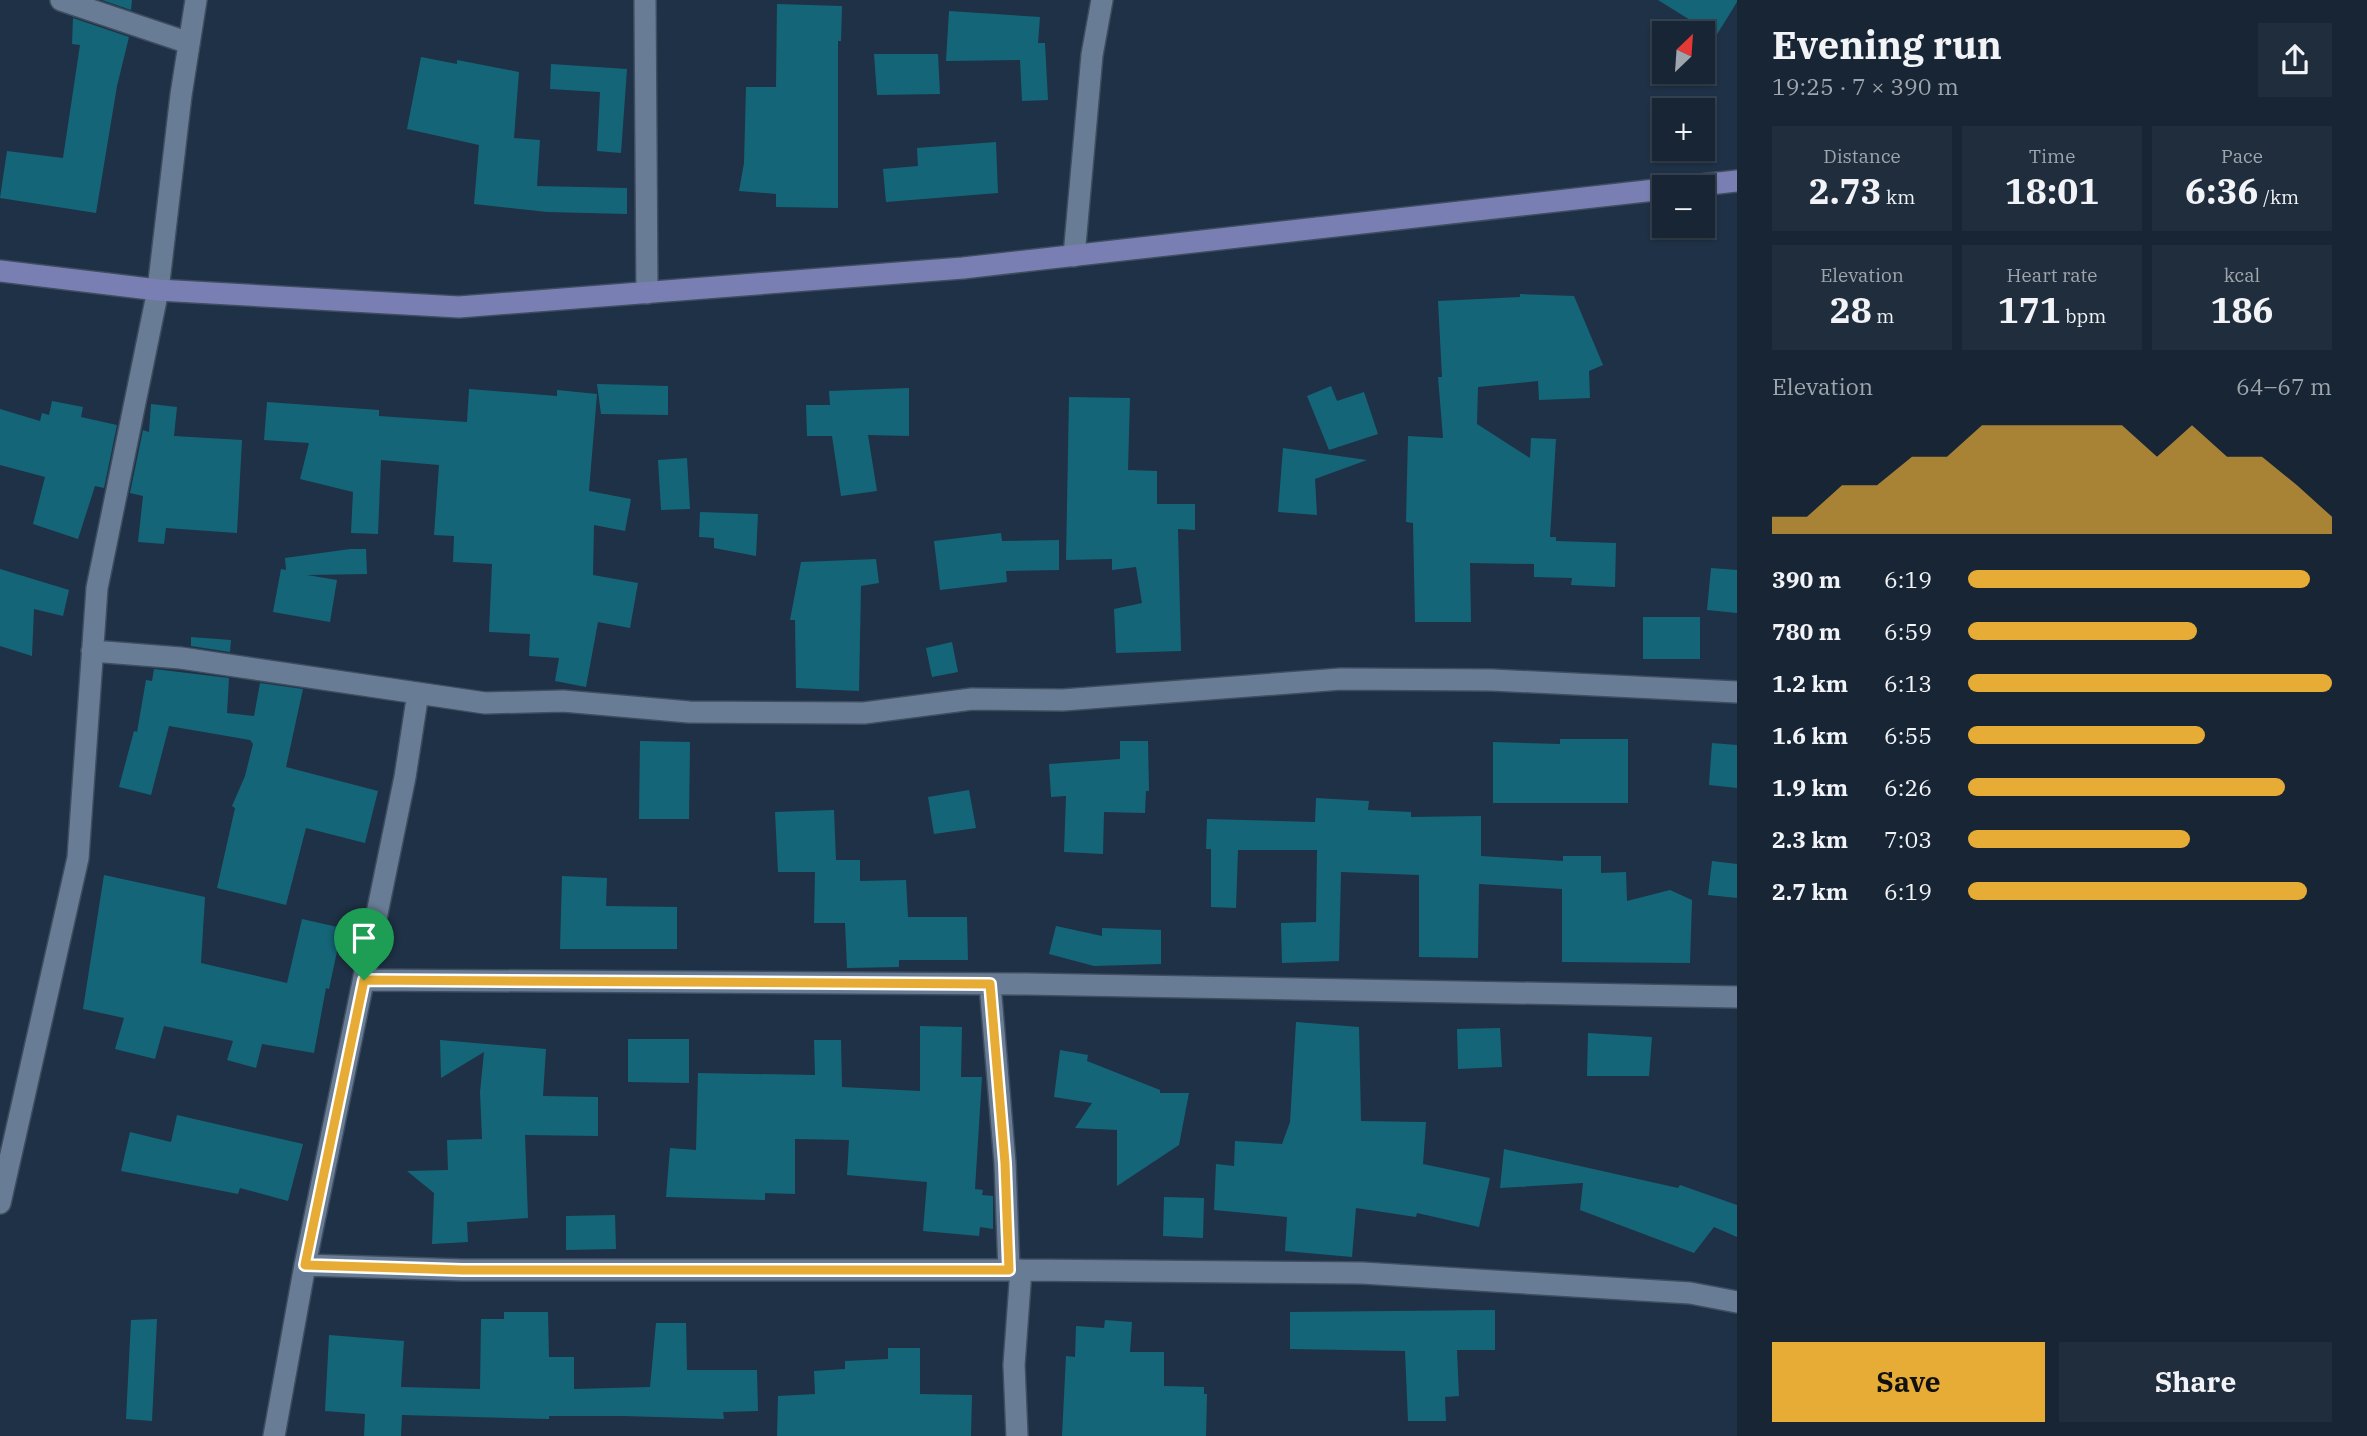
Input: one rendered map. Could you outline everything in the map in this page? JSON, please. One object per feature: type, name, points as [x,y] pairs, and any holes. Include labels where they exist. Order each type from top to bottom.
[{"type":"main road","points":[[1715,183],[1737,181]]},
{"type":"main road","points":[[0,271],[158,290],[459,307],[963,268],[1652,190]]},
{"type":"street","points":[[61,0],[189,43]]},
{"type":"street","points":[[0,1203],[78,858],[97,587],[158,290],[196,0]]},
{"type":"street","points":[[645,0],[647,293]]},
{"type":"street","points":[[1074,256],[1092,55],[1102,0]]},
{"type":"street","points":[[92,650],[181,658],[485,703],[563,701],[689,712],[864,713],[972,699],[1063,701],[1341,679],[1492,680],[1737,692]]},
{"type":"street","points":[[274,1436],[305,1265],[405,777],[418,693]]},
{"type":"street","points":[[364,980],[990,984],[1737,997]]},
{"type":"street","points":[[990,984],[1015,1270],[1014,1365],[1017,1436]]},
{"type":"street","points":[[305,1265],[489,1270],[1362,1273],[1690,1293],[1737,1302]]},
{"type":"building","points":[[102,0],[132,0],[131,10]]},
{"type":"building","points":[[1658,0],[1737,0],[1716,36],[1715,21],[1692,21]]},
{"type":"building","points":[[777,4],[842,6],[841,41],[838,41],[838,208],[776,207],[776,194],[739,191],[744,163],[746,87],[776,87]]},
{"type":"building","points":[[949,11],[1040,17],[1038,43],[1045,43],[1048,100],[1022,101],[1020,60],[946,61]]},
{"type":"building","points":[[73,18],[129,37],[117,86],[96,213],[0,198],[7,151],[63,158],[80,45],[72,44]]},
{"type":"building","points":[[874,54],[938,54],[940,94],[877,95]]},
{"type":"building","points":[[421,57],[457,64],[457,60],[519,72],[514,138],[540,140],[537,186],[627,188],[627,214],[547,212],[474,204],[479,145],[407,129]]},
{"type":"building","points":[[551,64],[627,69],[621,153],[597,151],[600,92],[550,89]]},
{"type":"building","points":[[996,142],[998,193],[886,202],[883,169],[918,166],[917,148]]},
{"type":"building","points":[[1520,294],[1574,296],[1603,365],[1589,371],[1590,398],[1539,400],[1538,381],[1478,387],[1477,424],[1530,458],[1531,438],[1556,439],[1550,537],[1556,537],[1556,541],[1616,543],[1615,587],[1571,585],[1572,578],[1534,577],[1534,564],[1470,563],[1471,622],[1415,622],[1413,523],[1406,522],[1408,436],[1443,438],[1438,377],[1442,377],[1438,301],[1520,297]]},
{"type":"building","points":[[597,384],[668,386],[668,415],[601,414]]},
{"type":"building","points":[[1331,386],[1337,401],[1364,392],[1378,434],[1329,450],[1307,396]]},
{"type":"building","points":[[909,388],[909,436],[868,435],[877,491],[841,496],[832,436],[807,436],[806,405],[830,405],[829,391]]},
{"type":"building","points":[[469,389],[557,396],[557,390],[597,394],[589,491],[631,499],[625,531],[594,525],[593,575],[638,583],[630,628],[598,622],[586,687],[555,681],[559,658],[529,656],[530,634],[489,632],[492,564],[453,562],[454,536],[434,535],[439,465],[381,460],[378,534],[351,533],[353,492],[300,479],[309,443],[264,440],[267,402],[379,410],[379,416],[467,422]]},
{"type":"building","points":[[1069,397],[1130,398],[1128,470],[1157,471],[1157,504],[1195,504],[1195,530],[1178,529],[1181,651],[1116,653],[1114,609],[1142,603],[1136,567],[1112,570],[1112,559],[1066,560]]},
{"type":"building","points":[[52,401],[83,407],[81,417],[117,425],[104,488],[95,486],[78,539],[33,524],[45,477],[0,465],[0,409],[40,421],[42,413],[49,415]]},
{"type":"building","points":[[151,404],[177,407],[174,436],[242,440],[237,533],[166,528],[164,544],[138,542],[143,496],[130,493],[143,430],[149,432]]},
{"type":"building","points":[[1283,448],[1367,460],[1315,479],[1317,515],[1278,512]]},
{"type":"building","points":[[687,458],[690,509],[661,510],[658,460]]},
{"type":"building","points":[[700,512],[758,514],[756,556],[714,548],[714,538],[699,537]]},
{"type":"building","points":[[1001,533],[1002,541],[1059,540],[1059,570],[1006,571],[1007,582],[940,590],[934,541]]},
{"type":"building","points":[[366,549],[367,574],[307,575],[337,580],[330,622],[273,612],[281,569],[286,570],[285,558]]},
{"type":"building","points":[[876,559],[879,583],[861,586],[859,691],[796,688],[795,620],[790,620],[801,562]]},
{"type":"building","points":[[1711,568],[1737,570],[1737,613],[1707,610]]},
{"type":"building","points":[[0,569],[69,590],[63,616],[34,609],[32,656],[0,646]]},
{"type":"building","points":[[1643,617],[1700,617],[1700,659],[1643,659]]},
{"type":"building","points":[[191,637],[231,640],[230,652],[191,646]]},
{"type":"building","points":[[952,642],[958,672],[932,677],[926,648]]},
{"type":"building","points":[[154,669],[229,678],[227,713],[254,716],[260,683],[303,689],[286,767],[378,791],[365,843],[306,828],[286,905],[217,888],[235,808],[232,806],[245,776],[253,744],[250,740],[169,726],[151,795],[119,787],[134,731],[137,732],[146,680],[152,681]]},
{"type":"building","points":[[1560,739],[1628,739],[1628,803],[1493,803],[1493,742],[1560,744]]},
{"type":"building","points":[[640,741],[690,742],[689,819],[639,819]]},
{"type":"building","points":[[1120,741],[1148,741],[1149,791],[1146,791],[1145,813],[1104,812],[1103,854],[1064,852],[1066,796],[1051,797],[1049,764],[1120,759]]},
{"type":"building","points":[[1712,743],[1737,745],[1737,788],[1709,785]]},
{"type":"building","points":[[969,790],[976,828],[934,834],[928,797]]},
{"type":"building","points":[[1316,798],[1369,801],[1368,810],[1411,812],[1411,817],[1481,816],[1481,856],[1563,861],[1563,856],[1601,856],[1601,873],[1626,872],[1627,901],[1670,890],[1692,900],[1690,963],[1562,962],[1562,889],[1479,884],[1478,958],[1419,957],[1419,875],[1341,872],[1339,961],[1282,963],[1281,923],[1316,922],[1317,850],[1238,850],[1236,908],[1211,907],[1211,849],[1206,849],[1207,819],[1315,822]]},
{"type":"building","points":[[834,810],[836,860],[860,860],[860,881],[906,880],[908,917],[967,917],[968,960],[899,960],[899,967],[847,968],[845,923],[814,923],[815,872],[778,872],[775,812]]},
{"type":"building","points":[[1712,861],[1737,864],[1737,898],[1708,895]]},
{"type":"building","points":[[104,875],[205,897],[201,963],[287,983],[302,919],[342,928],[329,989],[326,988],[314,1053],[262,1044],[256,1068],[227,1060],[233,1041],[164,1026],[155,1059],[115,1049],[124,1018],[83,1009]]},
{"type":"building","points":[[562,876],[607,878],[606,906],[677,907],[677,949],[560,949]]},
{"type":"building","points":[[1056,926],[1102,936],[1102,928],[1161,930],[1161,964],[1094,966],[1049,954]]},
{"type":"building","points":[[1296,1022],[1359,1027],[1361,1121],[1426,1122],[1423,1164],[1490,1178],[1479,1227],[1417,1213],[1416,1217],[1356,1208],[1352,1257],[1285,1251],[1287,1217],[1214,1210],[1216,1164],[1234,1166],[1235,1141],[1282,1144],[1290,1122]]},
{"type":"building","points":[[920,1026],[962,1027],[961,1077],[982,1077],[975,1189],[983,1190],[982,1195],[993,1196],[993,1229],[980,1227],[979,1236],[923,1231],[927,1182],[847,1175],[849,1140],[795,1139],[795,1194],[765,1193],[765,1200],[666,1197],[670,1148],[696,1150],[698,1073],[815,1075],[814,1040],[841,1040],[842,1087],[920,1091]]},
{"type":"building","points":[[1500,1028],[1502,1067],[1458,1069],[1457,1029]]},
{"type":"building","points":[[1588,1033],[1652,1037],[1649,1076],[1587,1076]]},
{"type":"building","points":[[628,1039],[689,1039],[689,1083],[628,1082]]},
{"type":"building","points":[[440,1040],[546,1049],[543,1096],[598,1097],[598,1136],[525,1135],[528,1218],[467,1222],[468,1242],[432,1244],[434,1193],[407,1171],[448,1170],[447,1140],[482,1139],[480,1092],[484,1052],[441,1078]]},
{"type":"building","points":[[1060,1050],[1088,1055],[1087,1061],[1160,1090],[1160,1093],[1189,1093],[1179,1145],[1117,1186],[1117,1130],[1075,1128],[1092,1103],[1054,1097]]},
{"type":"building","points":[[177,1115],[303,1144],[288,1201],[240,1188],[238,1194],[121,1171],[130,1132],[171,1142]]},
{"type":"building","points":[[1504,1149],[1678,1188],[1680,1185],[1737,1205],[1737,1237],[1714,1227],[1694,1253],[1580,1210],[1583,1183],[1500,1188]]},
{"type":"building","points":[[1164,1197],[1204,1198],[1203,1238],[1163,1236]]},
{"type":"building","points":[[615,1215],[616,1249],[566,1250],[566,1216]]},
{"type":"building","points":[[1495,1310],[1495,1350],[1457,1350],[1459,1396],[1445,1397],[1446,1421],[1408,1421],[1405,1351],[1290,1349],[1290,1312]]},
{"type":"building","points":[[504,1312],[548,1312],[549,1357],[574,1357],[574,1389],[650,1387],[656,1323],[686,1323],[687,1370],[757,1370],[758,1411],[723,1412],[724,1419],[549,1416],[549,1419],[402,1415],[401,1436],[364,1436],[365,1414],[325,1411],[329,1335],[404,1341],[401,1387],[480,1389],[481,1319],[504,1319]]},
{"type":"building","points":[[157,1319],[152,1421],[126,1419],[131,1320]]},
{"type":"building","points":[[1105,1320],[1132,1322],[1130,1352],[1164,1352],[1164,1386],[1204,1387],[1204,1394],[1207,1394],[1206,1436],[1062,1436],[1066,1356],[1075,1357],[1076,1326],[1104,1328]]},
{"type":"building","points":[[888,1348],[920,1348],[920,1394],[972,1395],[971,1436],[777,1436],[778,1396],[815,1394],[814,1371],[845,1369],[845,1361],[888,1359]]},
{"type":"route","points":[[364,980],[990,984],[1005,1163],[1009,1270],[462,1270],[305,1265],[364,980]]}]
